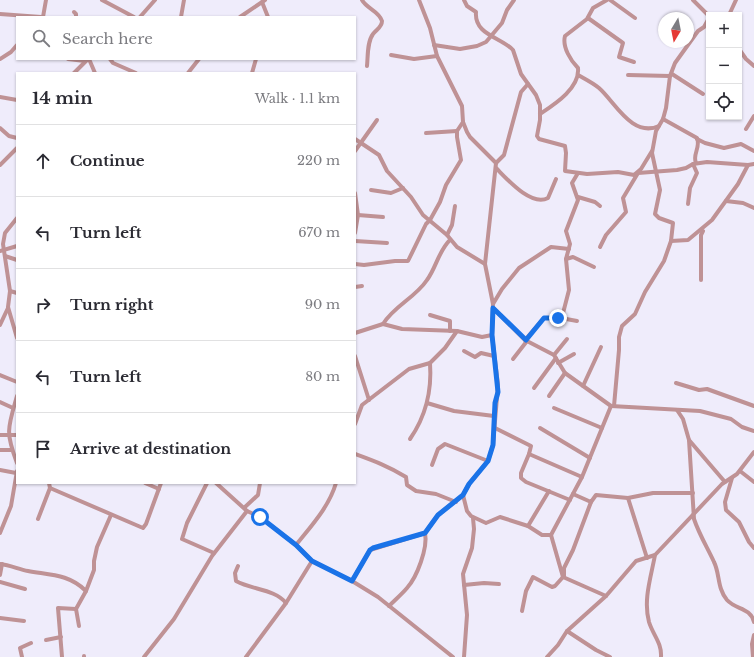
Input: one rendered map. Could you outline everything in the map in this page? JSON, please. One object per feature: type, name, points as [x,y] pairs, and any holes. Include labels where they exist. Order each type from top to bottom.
[{"type":"street","points":[[39,16],[46,0]]},
{"type":"street","points":[[102,0],[132,16]]},
{"type":"street","points":[[141,16],[155,0]]},
{"type":"street","points":[[181,16],[184,0]]},
{"type":"street","points":[[362,0],[367,7],[380,16],[382,21],[380,27],[373,34],[370,41],[367,66]]},
{"type":"street","points":[[419,0],[438,56],[462,106],[463,122],[470,137],[514,186],[536,199],[548,198],[556,179]]},
{"type":"street","points":[[464,0],[467,6],[476,12],[479,25],[490,36],[513,50],[521,74],[536,95],[540,114],[537,137],[565,146],[565,170],[578,173],[618,172],[634,175],[638,173],[686,168],[694,164],[720,162],[748,165],[754,164]]},
{"type":"street","points":[[434,45],[460,49],[486,42],[502,24],[507,10],[514,0]]},
{"type":"street","points":[[540,114],[564,96],[578,75],[578,68],[567,52],[564,40],[566,35],[588,18],[593,8],[609,0],[635,18]]},
{"type":"street","points":[[730,12],[736,0]]},
{"type":"street","points":[[242,16],[264,1],[268,16]]},
{"type":"street","points":[[696,1],[706,13]]},
{"type":"street","points":[[74,12],[76,16]]},
{"type":"street","points":[[0,14],[26,16]]},
{"type":"street","points":[[588,18],[623,43],[619,57],[634,62]]},
{"type":"street","points":[[563,577],[551,535],[582,477],[612,406],[619,350],[618,337],[622,326],[635,314],[648,287],[664,261],[671,241],[673,223],[658,218],[655,214],[660,190],[652,153],[659,126],[663,119],[671,75],[675,63],[698,31],[704,27],[706,23]]},
{"type":"street","points":[[0,59],[11,52],[16,46]]},
{"type":"street","points":[[11,52],[16,54]]},
{"type":"street","points":[[742,53],[754,66]]},
{"type":"street","points":[[391,55],[414,59],[438,56]]},
{"type":"street","points":[[75,72],[87,60],[95,72]]},
{"type":"street","points":[[111,60],[113,63],[134,72]]},
{"type":"street","points":[[189,72],[198,60]]},
{"type":"street","points":[[252,72],[256,60]]},
{"type":"street","points":[[578,75],[598,88],[632,123],[646,127],[659,126]]},
{"type":"street","points":[[628,75],[671,75],[703,94]]},
{"type":"street","points":[[389,606],[412,581],[425,550],[425,533],[438,515],[463,495],[469,484],[488,461],[493,445],[495,428],[494,416],[498,385],[492,335],[493,306],[485,264],[496,166],[504,155],[521,92],[528,84]]},
{"type":"street","points":[[0,97],[16,100]]},
{"type":"street","points":[[746,129],[754,116]]},
{"type":"street","points":[[663,119],[705,143],[724,148],[741,144],[754,151]]},
{"type":"street","points":[[356,149],[377,120]]},
{"type":"street","points":[[356,264],[364,265],[408,261],[426,224],[430,220],[461,160],[457,145],[457,131],[463,122]]},
{"type":"street","points":[[0,128],[9,136],[16,138]]},
{"type":"street","points":[[426,133],[457,131]]},
{"type":"street","points":[[688,204],[690,188],[697,173],[694,159],[698,146],[697,138]]},
{"type":"street","points":[[356,139],[361,141],[379,155],[387,171],[403,188],[423,215],[447,235],[457,247],[485,264]]},
{"type":"street","points":[[0,165],[11,156],[16,149]]},
{"type":"street","points":[[600,247],[608,232],[626,212],[623,198],[653,149]]},
{"type":"street","points":[[11,156],[16,154]]},
{"type":"street","points":[[671,241],[688,240],[704,228],[726,201],[748,165]]},
{"type":"street","points":[[561,318],[569,290],[566,259],[569,249],[566,228],[578,202],[578,197],[572,183],[578,173]]},
{"type":"street","points":[[370,190],[391,193],[403,188]]},
{"type":"street","points":[[578,197],[595,202],[600,206]]},
{"type":"street","points":[[356,201],[358,216],[356,227]]},
{"type":"street","points":[[726,201],[743,203],[754,208]]},
{"type":"street","points":[[447,235],[452,225],[455,206]]},
{"type":"street","points":[[358,216],[383,217]]},
{"type":"street","points":[[0,325],[8,307],[10,292],[3,253],[4,237],[16,219]]},
{"type":"street","points":[[701,280],[701,235],[704,228]]},
{"type":"street","points":[[383,324],[389,315],[404,304],[422,287],[450,240]]},
{"type":"street","points":[[356,241],[387,243]]},
{"type":"street","points":[[3,253],[16,246]]},
{"type":"street","points":[[493,306],[502,288],[519,268],[551,247],[569,249]]},
{"type":"street","points":[[3,253],[16,260]]},
{"type":"street","points":[[566,259],[573,257],[594,267]]},
{"type":"street","points":[[356,287],[362,286]]},
{"type":"street","points":[[10,292],[16,293]]},
{"type":"street","points":[[493,306],[526,341],[555,357],[565,373],[612,406],[700,411],[731,418],[742,427],[754,431]]},
{"type":"street","points":[[8,307],[16,335]]},
{"type":"street","points":[[430,315],[450,321],[450,331]]},
{"type":"street","points":[[513,359],[544,318],[561,318],[577,321]]},
{"type":"street","points":[[356,333],[383,324],[402,329],[457,331],[482,337],[492,335]]},
{"type":"street","points":[[356,421],[362,405],[409,369],[430,363],[446,348],[457,331]]},
{"type":"street","points":[[534,388],[567,339]]},
{"type":"street","points":[[583,386],[601,347]]},
{"type":"street","points":[[464,351],[475,357],[481,353],[494,356]]},
{"type":"street","points":[[558,363],[574,354]]},
{"type":"street","points":[[356,359],[369,400]]},
{"type":"street","points":[[410,439],[417,428],[427,403],[431,378],[430,363]]},
{"type":"street","points":[[549,396],[565,373]]},
{"type":"street","points":[[0,375],[16,382]]},
{"type":"street","points":[[676,383],[699,390],[707,389],[754,406]]},
{"type":"street","points":[[16,399],[8,430],[12,450],[16,460]]},
{"type":"street","points":[[0,402],[13,408]]},
{"type":"street","points":[[427,403],[454,411],[494,416]]},
{"type":"street","points":[[554,408],[602,428]]},
{"type":"street","points":[[677,410],[683,420],[689,440],[695,511],[694,519],[697,528],[714,562],[722,593],[728,601],[738,608],[751,613],[754,622]]},
{"type":"street","points":[[495,428],[531,446],[520,474],[521,478],[526,482],[570,500]]},
{"type":"street","points":[[540,428],[590,458]]},
{"type":"street","points":[[0,435],[16,435]]},
{"type":"street","points":[[689,440],[725,482]]},
{"type":"street","points":[[432,464],[438,449],[445,444],[488,461]]},
{"type":"street","points":[[0,450],[12,450]]},
{"type":"street","points":[[547,657],[551,651],[558,646],[567,631],[606,596],[636,560],[655,555],[695,511],[725,482],[732,478],[740,470],[754,452]]},
{"type":"street","points":[[356,454],[374,460],[396,471],[406,477],[407,485],[416,490],[436,494],[456,502]]},
{"type":"street","points":[[529,454],[582,477]]},
{"type":"street","points":[[0,470],[16,472]]},
{"type":"street","points":[[740,470],[754,482]]},
{"type":"street","points":[[0,531],[11,506],[16,478]]},
{"type":"street","points":[[732,478],[725,502],[726,510],[739,522],[749,542],[754,548]]},
{"type":"street","points":[[38,519],[50,488],[49,484]]},
{"type":"street","points":[[147,484],[159,489]]},
{"type":"street","points":[[50,488],[142,528],[146,524],[161,484]]},
{"type":"street","points":[[206,484],[187,523],[182,539],[214,553]]},
{"type":"street","points":[[217,484],[246,509],[260,517],[296,545],[312,561],[352,581],[389,606],[453,657]]},
{"type":"street","points":[[144,657],[174,619],[214,553],[258,495],[260,484]]},
{"type":"street","points":[[296,545],[320,514],[333,492],[336,484]]},
{"type":"street","points":[[528,526],[549,491]]},
{"type":"street","points":[[522,611],[526,591],[533,577],[552,587],[555,586],[563,577],[564,568],[573,550],[591,502],[596,495],[628,498],[653,493],[693,493]]},
{"type":"street","points":[[573,494],[591,502]]},
{"type":"street","points":[[463,495],[467,510],[473,518],[474,529],[472,548],[464,574],[467,615],[464,657]]},
{"type":"street","points":[[628,498],[647,558]]},
{"type":"street","points":[[79,626],[76,609],[86,591],[94,570],[97,547],[112,515]]},
{"type":"street","points":[[473,518],[486,523],[500,517],[528,526],[542,535],[551,535]]},
{"type":"street","points":[[352,581],[370,550],[373,548],[425,533]]},
{"type":"street","points":[[655,555],[646,602],[649,623],[661,646],[661,657]]},
{"type":"street","points":[[246,657],[286,603],[312,561]]},
{"type":"street","points":[[0,575],[1,564],[26,570],[46,572],[64,577],[78,584],[86,591]]},
{"type":"street","points":[[238,566],[235,573],[236,581],[244,586],[281,597],[286,603]]},
{"type":"street","points":[[563,577],[606,596]]},
{"type":"street","points":[[0,582],[25,588]]},
{"type":"street","points":[[464,585],[484,583],[500,584]]},
{"type":"street","points":[[62,657],[58,608],[76,609]]},
{"type":"street","points":[[0,618],[24,621]]},
{"type":"street","points":[[567,631],[596,650],[610,657]]},
{"type":"street","points":[[753,657],[752,644],[754,635]]},
{"type":"street","points":[[46,640],[61,637]]},
{"type":"street","points":[[22,657],[20,648],[31,643]]},
{"type":"route","points":[[260,517],[281,535],[296,545],[312,561],[352,581],[370,550],[373,548],[425,533],[438,515],[463,495],[469,484],[488,461],[491,455],[495,428],[495,403],[498,392],[492,335],[493,308],[526,340],[541,320],[548,317],[558,318]]}]
